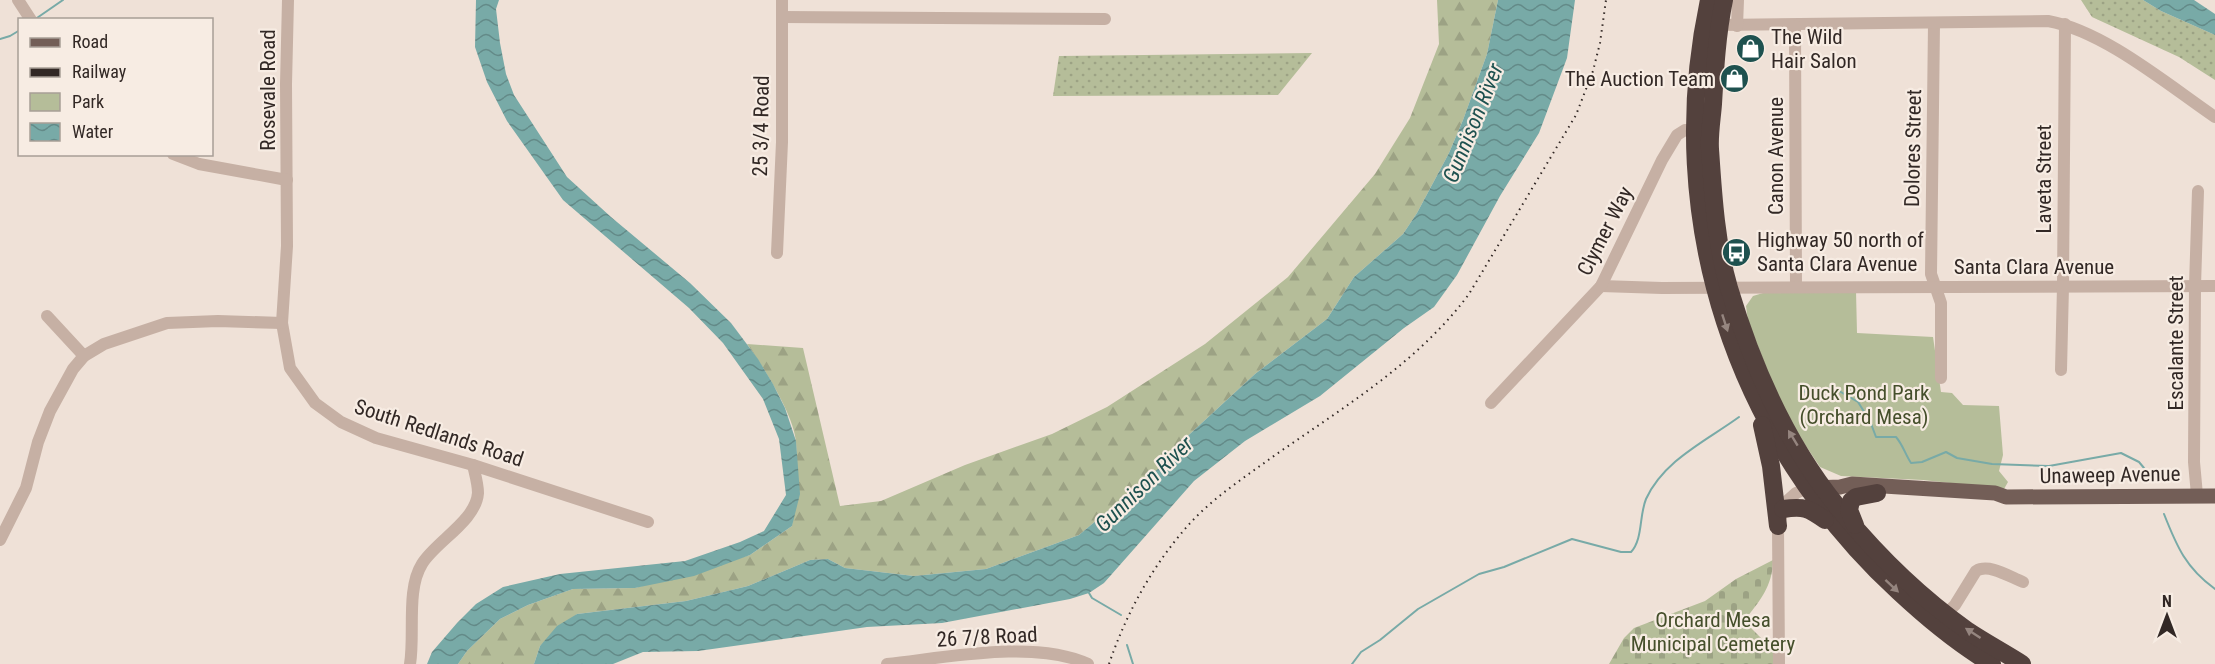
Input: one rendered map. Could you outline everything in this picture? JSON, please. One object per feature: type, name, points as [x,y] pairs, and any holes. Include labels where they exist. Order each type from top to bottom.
[{"type":"highway","points":[[1702,151],[1695,130],[1702,34],[1709,0]]},
{"type":"highway","points":[[1714,0],[1713,5],[1728,26]]},
{"type":"highway","points":[[1702,151],[1728,26],[1724,0]]},
{"type":"highway","points":[[1702,34],[1708,45],[1702,138],[1702,230],[1721,286],[1772,403],[1824,487],[1855,527],[1916,588],[1968,630],[2022,664]]},
{"type":"highway","points":[[1721,286],[1725,326],[1757,403],[1772,434],[1824,487],[1823,512],[1868,564],[1916,608],[1961,645],[1992,664]]},
{"type":"highway","points":[[1757,403],[1780,517],[1801,506],[1836,527]]},
{"type":"highway","points":[[1855,527],[1849,510],[1851,501],[1856,497],[1877,493]]},
{"type":"main road","name":"Unaweep Avenue","points":[[1824,487],[1852,484],[1995,493],[2006,497],[2215,496]]},
{"type":"main road","name":"Unaweep Avenue","points":[[1824,487],[1995,502],[2006,497]]},
{"type":"street","points":[[18,0],[30,18]]},
{"type":"street","name":"Rosevale Road","points":[[287,180],[288,0]]},
{"type":"street","name":"25 3/4 Road","points":[[777,253],[782,142],[783,0]]},
{"type":"street","points":[[1738,0],[1728,26],[2048,21],[2065,24],[2086,31],[2215,117]]},
{"type":"street","points":[[782,17],[1105,19]]},
{"type":"street","name":"Dolores Street","points":[[1934,24],[1931,274],[1941,303],[1941,378]]},
{"type":"street","name":"Laveta Street","points":[[2061,370],[2065,24]]},
{"type":"street","name":"Canon Avenue","points":[[1795,26],[1796,287]]},
{"type":"street","name":"Clymer Way","points":[[1491,403],[1601,286],[1662,160],[1677,135],[1685,130],[1695,130]]},
{"type":"street","points":[[178,156],[199,164],[287,180]]},
{"type":"street","name":"South Redlands Road","points":[[287,180],[287,255],[282,323],[290,368],[315,403],[341,422],[376,438],[473,465],[648,522]]},
{"type":"street","name":"Escalante Street","points":[[2197,495],[2194,462],[2198,191]]},
{"type":"street","name":"Santa Clara Avenue","points":[[1601,286],[1662,288],[2215,286]]},
{"type":"street","points":[[47,316],[84,356]]},
{"type":"street","points":[[0,540],[26,488],[38,442],[50,411],[73,369],[84,356],[104,344],[167,323],[218,321],[282,323]]},
{"type":"street","points":[[410,664],[413,647],[413,590],[421,564],[468,516],[478,494],[473,465]]},
{"type":"street","points":[[1779,664],[1780,517],[1791,496],[1824,487]]},
{"type":"street","points":[[1916,608],[1947,613],[1955,605],[1976,571],[1982,567],[2023,582]]},
{"type":"street","name":"26 7/8 Road","points":[[887,664],[995,653],[1028,652],[1074,658],[1088,664]]},
{"type":"green space","points":[[1437,0],[1498,0],[1487,54],[1463,120],[1449,153],[1417,213],[1403,234],[1354,277],[1327,319],[1255,374],[1179,444],[1159,468],[1079,535],[986,569],[914,576],[845,568],[828,559],[810,560],[748,586],[686,601],[577,614],[540,646],[534,664],[458,664],[467,651],[500,619],[528,605],[573,589],[635,588],[750,555],[792,526],[796,484],[794,431],[777,391],[747,344],[803,348],[840,506],[881,501],[965,465],[1052,434],[1107,407],[1205,344],[1288,277],[1375,174],[1410,118],[1439,44]]},
{"type":"green space","points":[[2081,0],[2143,0],[2161,11],[2215,35],[2215,80],[2179,57],[2092,17]]},
{"type":"green space","points":[[1312,53],[1278,95],[1053,96],[1059,56]]},
{"type":"green space","name":"Duck Pond Park (Orchard Mesa)","points":[[1773,290],[1856,291],[1857,333],[1933,337],[1941,392],[1952,393],[1963,405],[1999,406],[2003,455],[1999,471],[2008,482],[2004,489],[1923,480],[1841,476],[1820,467],[1784,413],[1748,321],[1746,306],[1753,296]]},
{"type":"green space","name":"Orchard Mesa Municipal Cemetery","points":[[1773,560],[1768,586],[1744,621],[1774,651],[1774,664],[1609,664],[1624,638],[1634,628],[1705,601],[1736,579]]},
{"type":"water","points":[[476,0],[499,0],[496,9],[500,43],[506,74],[514,95],[567,177],[690,283],[731,323],[758,359],[785,408],[796,441],[800,494],[792,526],[750,555],[694,576],[635,588],[573,589],[528,605],[500,619],[467,651],[458,664],[427,664],[432,652],[457,623],[476,604],[503,587],[560,574],[685,561],[764,531],[786,495],[779,439],[763,399],[723,343],[689,308],[563,200],[507,121],[487,82],[475,47]]},
{"type":"water","name":"Gunnison River","points":[[1498,0],[1575,0],[1567,58],[1539,133],[1500,196],[1457,275],[1434,307],[1404,328],[1320,396],[1245,441],[1194,481],[1104,583],[1089,593],[1070,599],[942,623],[867,627],[698,651],[643,652],[613,664],[534,664],[540,646],[557,626],[577,614],[686,601],[748,586],[810,560],[828,559],[845,568],[914,576],[986,569],[1079,535],[1159,468],[1179,444],[1255,374],[1327,319],[1354,277],[1403,234],[1417,213],[1449,153],[1463,120],[1487,54]]},
{"type":"water","points":[[2143,0],[2194,0],[2215,14],[2215,35],[2161,11]]},
{"type":"waterway","points":[[37,18],[63,0]]},
{"type":"waterway","points":[[0,39],[18,31]]},
{"type":"waterway","points":[[1801,392],[1834,388],[1858,402],[1870,421],[1876,437],[1896,437],[1911,463],[1922,462],[1946,452],[1957,458],[1992,464],[2049,466],[2121,453],[2139,462],[2149,474]]},
{"type":"waterway","points":[[1352,664],[1361,652],[1380,640],[1418,609],[1479,574],[1504,567],[1572,539],[1621,552],[1631,552],[1639,534],[1646,499],[1663,473],[1687,452],[1739,417]]},
{"type":"waterway","points":[[2164,514],[2173,537],[2190,565],[2215,589]]},
{"type":"waterway","points":[[1089,593],[1092,598],[1121,615]]},
{"type":"waterway","points":[[1127,645],[1133,664]]},
{"type":"railway","points":[[1109,664],[1133,606],[1166,552],[1193,520],[1231,487],[1377,384],[1426,342],[1469,294],[1576,115],[1593,71],[1600,43],[1606,0]]},
{"type":"place","name":"The Wild Hair Salon","points":[[1750,49]]},
{"type":"place","name":"The Auction Team","points":[[1735,79]]},
{"type":"place","name":"Highway 50 north of Santa Clara Avenue","points":[[1736,252]]}]
